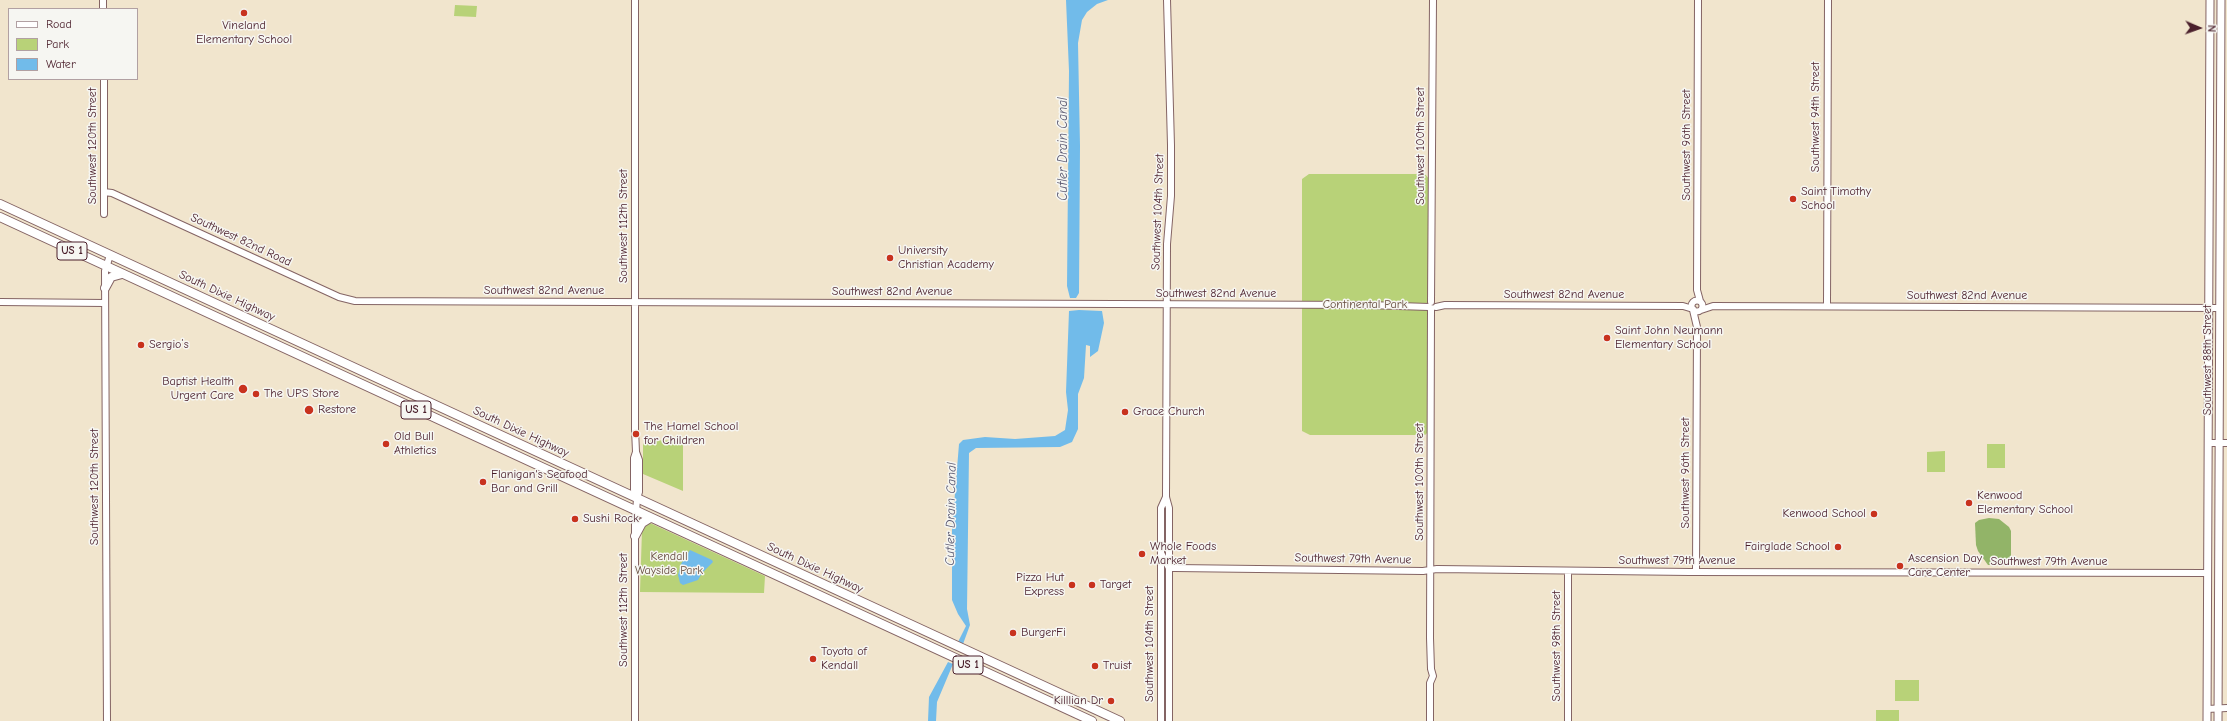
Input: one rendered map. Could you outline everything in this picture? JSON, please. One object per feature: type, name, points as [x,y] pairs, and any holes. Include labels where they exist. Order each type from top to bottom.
[{"type":"highway","name":"South Dixie Highway","points":[[0,204],[1120,721]]},
{"type":"highway","name":"South Dixie Highway","points":[[0,217],[768,573],[1092,721]]},
{"type":"highway","points":[[105,288],[111,276],[122,274]]},
{"type":"highway","points":[[200,310],[205,299]]},
{"type":"highway","points":[[296,354],[302,344]]},
{"type":"highway","points":[[396,400],[405,396],[420,398]]},
{"type":"highway","points":[[635,536],[642,523],[650,518]]},
{"type":"highway","points":[[768,573],[769,560]]},
{"type":"main road","name":"Southwest 88th Street","points":[[2207,721],[2210,0]]},
{"type":"main road","name":"Southwest 88th Street","points":[[2218,721],[2220,0]]},
{"type":"main road","points":[[2208,560],[2219,575]]},
{"type":"main road","points":[[2208,573],[2213,575],[2219,586]]},
{"type":"street","name":"Southwest 112th Street","points":[[635,0],[636,452],[634,458],[634,490],[637,499],[635,536],[635,721]]},
{"type":"street","name":"Southwest 104th Street","points":[[1168,0],[1171,145],[1166,305],[1166,497],[1169,508],[1169,721]]},
{"type":"street","name":"Southwest 100th Street","points":[[1430,721],[1430,683],[1433,676],[1431,669],[1431,570],[1433,0]]},
{"type":"street","name":"Southwest 96th Street","points":[[1696,572],[1698,0]]},
{"type":"street","name":"Southwest 94th Street","points":[[1827,306],[1828,0]]},
{"type":"street","name":"Southwest 120th Street","points":[[104,80],[104,214]]},
{"type":"street","name":"Southwest 82nd Road","points":[[104,192],[112,193],[339,297],[356,301],[370,302]]},
{"type":"street","name":"Southwest 120th Street","points":[[107,721],[105,288],[106,266],[110,255]]},
{"type":"street","points":[[0,302],[105,302]]},
{"type":"street","name":"Southwest 82nd Avenue","points":[[370,302],[2220,308]]},
{"type":"street","points":[[2209,443],[2227,444]]},
{"type":"street","name":"Southwest 104th Street","points":[[1161,721],[1161,508],[1166,497]]},
{"type":"street","points":[[1161,553],[1169,568]]},
{"type":"street","name":"Southwest 79th Avenue","points":[[1169,568],[1696,572],[2208,573]]},
{"type":"street","name":"Southwest 98th Street","points":[[1568,571],[1568,721]]},
{"type":"street","points":[[1160,701],[1169,711]]},
{"type":"street","points":[[2208,709],[2227,708]]},
{"type":"green space","points":[[455,5],[477,6],[476,17],[454,16]]},
{"type":"green space","name":"Continental Park","points":[[1309,174],[1425,174],[1430,180],[1428,432],[1425,435],[1310,435],[1302,431],[1302,179]]},
{"type":"green space","points":[[647,440],[683,441],[683,491],[643,474],[643,444]]},
{"type":"green space","points":[[1987,444],[2005,444],[2005,468],[1987,468]]},
{"type":"green space","points":[[1945,451],[1945,472],[1927,472],[1927,452]]},
{"type":"green space","points":[[1989,518],[1999,519],[2009,527],[2011,531],[2011,565],[1988,565],[1978,551],[1976,545],[1975,523],[1979,520]]},
{"type":"green space","name":"Kendall Wayside Park","points":[[650,523],[765,576],[764,593],[640,592],[642,530],[646,524]]},
{"type":"green space","points":[[1895,680],[1919,680],[1919,701],[1895,701]]},
{"type":"green space","points":[[1876,710],[1899,710],[1899,721],[1876,721]]},
{"type":"water","points":[[1066,0],[1108,0],[1097,4],[1087,12],[1082,20],[1078,43],[1080,146],[1079,293],[1076,298],[1070,298],[1067,286],[1069,71]]},
{"type":"water","points":[[1069,311],[1102,311],[1104,323],[1098,351],[1090,357],[1090,346],[1086,345],[1084,378],[1078,394],[1078,429],[1072,442],[1060,447],[976,448],[969,453],[967,609],[970,625],[963,644],[958,642],[966,626],[958,614],[952,600],[952,530],[959,444],[963,440],[985,437],[1015,439],[1055,436],[1065,430],[1068,410],[1066,392]]},
{"type":"water","points":[[690,550],[712,560],[713,562],[702,573],[698,580],[683,585],[680,583],[678,575],[681,564]]},
{"type":"water","points":[[948,662],[953,664],[937,702],[936,721],[928,721],[929,697]]},
{"type":"place","name":"Vineland Elementary School","points":[[244,13]]},
{"type":"place","name":"Saint Timothy School","points":[[1793,199]]},
{"type":"place","name":"University Christian Academy","points":[[890,258]]},
{"type":"place","name":"Saint John Neumann Elementary School","points":[[1607,338]]},
{"type":"place","name":"Sergio’s","points":[[141,345]]},
{"type":"place","name":"Baptist Health Urgent Care","points":[[243,389]]},
{"type":"place","name":"The UPS Store","points":[[256,394]]},
{"type":"place","name":"Restore","points":[[309,410]]},
{"type":"place","name":"Grace Church","points":[[1125,412]]},
{"type":"place","name":"The Hamel School for Children","points":[[636,434]]},
{"type":"place","name":"Old Bull Athletics","points":[[386,444]]},
{"type":"place","name":"Flanigan's Seafood Bar and Grill","points":[[483,482]]},
{"type":"place","name":"Kenwood Elementary School","points":[[1969,503]]},
{"type":"place","name":"Kenwood School","points":[[1874,514]]},
{"type":"place","name":"Sushi Rock","points":[[575,519]]},
{"type":"place","name":"Fairglade School","points":[[1838,547]]},
{"type":"place","name":"Whole Foods Market","points":[[1142,554]]},
{"type":"place","name":"Ascension Day Care Center","points":[[1900,566]]},
{"type":"place","name":"Pizza Hut Express","points":[[1072,585]]},
{"type":"place","name":"Target","points":[[1092,585]]},
{"type":"place","name":"BurgerFi","points":[[1013,633]]},
{"type":"place","name":"Toyota of Kendall","points":[[813,659]]},
{"type":"place","name":"Truist","points":[[1095,666]]},
{"type":"place","name":"Killlian Dr","points":[[1111,701]]},
{"type":"water label","name":"Cutler Drain Canal","points":[[1063,149]]},
{"type":"water label","name":"Cutler Drain Canal","points":[[951,514]]}]
